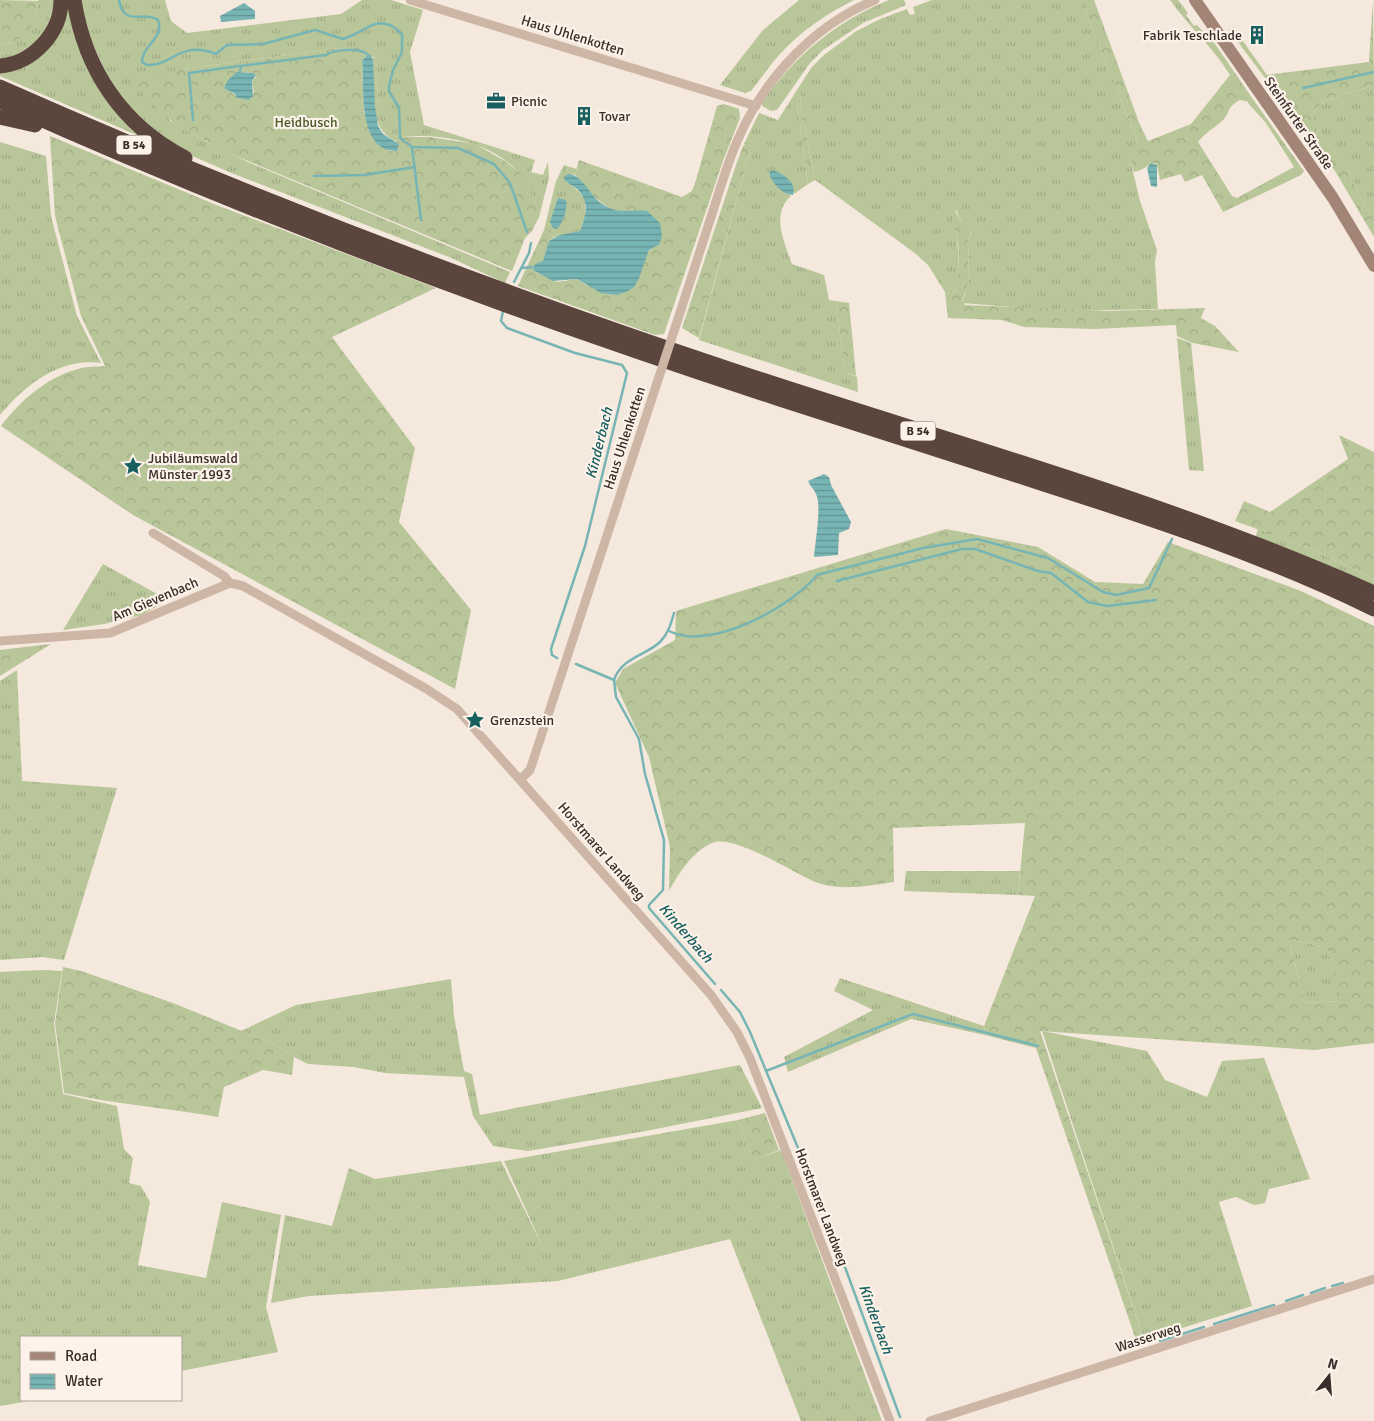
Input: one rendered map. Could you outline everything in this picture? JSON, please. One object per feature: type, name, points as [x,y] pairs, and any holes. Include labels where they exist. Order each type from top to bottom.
[{"type":"highway","points":[[0,66],[23,60],[40,48],[55,26],[62,0]]},
{"type":"highway","points":[[74,0],[80,29],[91,62],[104,86],[123,112],[137,126],[165,147],[269,201]]},
{"type":"highway","name":"B 54","points":[[0,87],[269,201],[459,274],[626,334],[1187,519],[1285,555],[1374,593]]},
{"type":"highway","name":"B 54","points":[[0,101],[126,156],[318,234],[522,311],[758,392],[1162,523],[1283,568],[1374,609]]},
{"type":"highway","points":[[0,117],[33,124],[126,156]]},
{"type":"main road","name":"Steinfurter Straße","points":[[1195,0],[1333,198],[1374,266]]},
{"type":"street","name":"Haus Uhlenkotten","points":[[410,0],[756,106]]},
{"type":"street","name":"Haus Uhlenkotten","points":[[520,779],[530,770],[734,149],[756,106],[772,81],[801,48],[835,22],[875,0]]},
{"type":"street","name":"Horstmarer Landweg","points":[[153,533],[224,576],[230,583],[243,586],[441,698],[468,720],[692,972],[724,1012],[737,1032],[758,1077],[890,1421]]},
{"type":"street","name":"Am Gievenbach","points":[[0,641],[110,633],[230,583]]},
{"type":"street","name":"Wasserweg","points":[[930,1421],[1374,1279]]},
{"type":"green space","points":[[0,0],[38,1],[35,17],[28,31],[16,41],[0,45]]},
{"type":"green space","points":[[38,0],[55,0],[43,32],[38,39],[22,52],[0,60],[0,45],[23,36],[32,24]]},
{"type":"green space","points":[[65,0],[141,137],[0,76],[0,70],[22,65]]},
{"type":"green space","points":[[81,0],[165,0],[171,21],[187,33],[341,14],[362,0],[391,0],[423,10],[410,52],[424,125],[535,160],[531,172],[543,175],[548,162],[549,178],[539,217],[535,202],[519,173],[495,153],[449,138],[397,137],[385,132],[378,111],[377,66],[371,51],[339,48],[184,69],[169,120],[207,142],[248,162],[510,272],[505,283],[449,257],[229,172],[183,152],[164,140],[114,91],[88,33]]},
{"type":"green space","points":[[799,0],[854,0],[805,30],[776,59],[751,91],[745,93],[720,85],[763,30]]},
{"type":"green space","points":[[889,0],[904,0],[906,5],[863,23],[823,50],[810,63],[777,110],[771,111],[762,106],[762,102],[789,69],[818,42],[851,19]]},
{"type":"green space","points":[[932,0],[1081,0],[1137,141],[1129,155],[1140,201],[1157,250],[1155,262],[1158,309],[1060,311],[962,303],[969,282],[968,241],[972,231],[959,218],[957,211],[953,210],[959,265],[953,293],[945,292],[928,265],[916,254],[815,180],[801,108],[800,90],[797,102],[808,184],[794,194],[792,185],[783,176],[771,171],[769,174],[777,186],[791,196],[781,211],[780,220],[783,238],[792,264],[824,275],[829,300],[836,301],[845,372],[857,377],[858,392],[699,340],[751,147],[744,144],[759,113],[778,120],[811,68],[824,55],[855,32],[880,19],[907,9],[910,15],[915,14],[913,7]]},
{"type":"green space","points":[[1081,0],[1094,0],[1140,125],[1148,141],[1191,124],[1230,75],[1235,73],[1250,95],[1249,102],[1240,100],[1236,103],[1230,108],[1222,121],[1198,142],[1232,196],[1237,198],[1268,181],[1272,184],[1272,189],[1223,212],[1202,175],[1185,182],[1181,174],[1160,180],[1157,165],[1154,163],[1134,172],[1128,153],[1137,141]]},
{"type":"green space","points":[[1170,0],[1178,0],[1188,13],[1186,15],[1194,26],[1197,25],[1215,44],[1235,73],[1230,75],[1216,55]]},
{"type":"green space","points":[[1373,0],[1374,85],[1325,101],[1315,109],[1313,118],[1316,128],[1343,162],[1374,224],[1374,237],[1335,171],[1229,30],[1233,27],[1267,75],[1369,62]]},
{"type":"green space","name":"Heidbusch","points":[[360,47],[371,51],[375,57],[378,76],[378,111],[385,132],[398,137],[430,137],[475,144],[505,161],[522,175],[539,210],[539,217],[532,231],[525,238],[512,271],[224,151],[175,124],[145,97],[132,80],[184,69],[339,48]],"holes":[[[368,54],[373,57],[373,95],[376,118],[380,128],[396,141],[396,151],[390,151],[369,131],[364,111],[362,61]],[[240,72],[252,73],[256,77],[252,81],[254,92],[251,99],[240,99],[227,89],[228,80]]]},
{"type":"green space","points":[[1374,85],[1374,224],[1343,162],[1316,128],[1313,118],[1315,109],[1325,101]]},
{"type":"green space","points":[[800,89],[801,108],[815,180],[808,184],[796,94]]},
{"type":"green space","points":[[1250,95],[1304,171],[1301,175],[1272,189],[1272,184],[1268,181],[1294,167],[1266,123],[1248,103]]},
{"type":"green space","points":[[724,104],[739,109],[740,118],[723,161],[664,334],[655,335],[518,286],[544,230],[555,237],[549,241],[544,259],[536,272],[557,282],[577,279],[588,286],[646,257],[649,250],[659,245],[660,242],[637,211],[623,212],[610,208],[586,188],[575,175],[579,160],[682,197],[692,191],[717,106]]},
{"type":"green space","points":[[50,136],[219,206],[436,288],[332,337],[415,448],[399,522],[471,610],[455,689],[133,515],[1,426],[26,399],[45,384],[81,368],[105,366],[81,316],[55,216]]},
{"type":"green space","points":[[0,142],[46,156],[51,216],[77,316],[101,363],[71,364],[44,376],[21,393],[0,415]]},
{"type":"green space","points":[[746,144],[751,147],[699,338],[682,328],[735,168],[743,146]]},
{"type":"green space","points":[[564,165],[577,169],[575,175],[573,174],[566,182],[585,198],[585,217],[580,231],[555,237],[544,230],[556,181]]},
{"type":"green space","points":[[955,210],[960,220],[969,223],[973,227],[968,241],[969,282],[962,301],[965,305],[1107,311],[1205,308],[1201,318],[1215,326],[1239,352],[1193,343],[1177,336],[1176,325],[1095,329],[1024,327],[1002,320],[948,318],[945,292],[953,293],[955,290],[959,264],[958,244],[952,215],[952,211]]},
{"type":"green space","points":[[836,301],[849,303],[856,376],[845,372]]},
{"type":"green space","points":[[1177,338],[1191,343],[1204,471],[1189,470]]},
{"type":"green space","points":[[1339,435],[1374,452],[1374,579],[1314,550],[1235,521],[1244,501],[1270,512],[1348,459]]},
{"type":"green space","points":[[946,529],[1038,547],[1095,582],[1143,584],[1168,542],[1301,591],[1374,626],[1374,1043],[1314,1050],[1040,1031],[1144,1340],[1137,1343],[1036,1048],[985,1035],[984,1026],[1035,896],[1018,895],[1025,823],[893,828],[894,882],[856,887],[837,887],[818,883],[749,849],[735,844],[712,843],[692,857],[669,891],[670,847],[649,757],[615,683],[623,669],[675,640],[676,611]],"holes":[[[1289,940],[1327,947],[1342,1001],[1305,1003]]]},
{"type":"green space","points":[[1258,529],[1314,550],[1374,579],[1374,587],[1255,538]]},
{"type":"green space","points":[[103,564],[168,600],[142,615],[104,624],[63,630]]},
{"type":"green space","points":[[51,644],[0,676],[0,650]]},
{"type":"green space","points":[[17,670],[22,781],[117,788],[64,960],[43,957],[0,960],[0,681]]},
{"type":"green space","points":[[906,871],[1020,871],[1018,895],[904,891]]},
{"type":"green space","points":[[1289,940],[1327,947],[1343,1001],[1305,1003]]},
{"type":"green space","points":[[63,967],[81,971],[173,1003],[276,1045],[294,1057],[292,1075],[263,1070],[224,1087],[218,1117],[64,1093],[55,1023]]},
{"type":"green space","points":[[62,971],[54,1023],[63,1094],[117,1106],[124,1149],[133,1158],[129,1183],[141,1186],[150,1202],[138,1265],[206,1278],[222,1202],[281,1215],[266,1307],[278,1352],[182,1371],[182,1336],[20,1336],[20,1401],[28,1401],[0,1406],[0,972]]},
{"type":"green space","points":[[840,978],[984,1026],[985,1035],[911,1019],[788,1072],[784,1057],[873,1010],[834,991]]},
{"type":"green space","points":[[451,979],[454,1016],[464,1071],[472,1074],[480,1115],[740,1065],[762,1108],[646,1131],[528,1151],[493,1146],[473,1116],[464,1077],[385,1073],[354,1067],[308,1064],[276,1045],[241,1031],[296,1005]]},
{"type":"green space","points":[[1042,1031],[1147,1051],[1165,1080],[1207,1097],[1222,1061],[1264,1058],[1310,1179],[1269,1189],[1265,1203],[1254,1205],[1236,1197],[1219,1202],[1252,1306],[1144,1340]]},
{"type":"green space","points":[[765,1113],[779,1150],[754,1160],[738,1120]]},
{"type":"green space","points":[[738,1120],[754,1160],[781,1150],[882,1421],[801,1421],[730,1239],[558,1281],[309,1296],[271,1303],[285,1215],[332,1226],[349,1168],[375,1179],[501,1161],[545,1252],[504,1161]]},
{"type":"water","points":[[244,3],[255,11],[255,19],[221,22],[220,16]]},
{"type":"water","points":[[368,54],[371,55],[373,60],[375,107],[378,126],[383,134],[399,144],[397,151],[384,148],[375,141],[365,116],[362,61]]},
{"type":"water","points":[[237,72],[256,75],[252,81],[253,96],[249,100],[237,98],[235,94],[224,88],[228,80]]},
{"type":"water","points":[[1151,163],[1157,165],[1157,187],[1151,186],[1147,168]]},
{"type":"water","points":[[773,170],[789,180],[793,187],[793,195],[785,193],[775,184],[769,172]]},
{"type":"water","points":[[569,174],[579,178],[599,202],[604,205],[620,211],[647,211],[660,223],[662,236],[659,245],[649,250],[639,278],[634,287],[628,291],[617,295],[601,293],[577,279],[553,281],[533,270],[535,264],[543,261],[549,241],[560,235],[580,231],[586,209],[581,194],[564,179],[564,176]]},
{"type":"water","points":[[558,198],[566,200],[566,207],[557,229],[553,228],[550,222]]},
{"type":"water","points":[[824,474],[829,477],[831,485],[851,522],[849,529],[839,533],[838,555],[814,557],[818,524],[818,499],[808,481]]},
{"type":"waterway","name":"Kinderbach","points":[[119,0],[125,14],[135,17],[152,17],[158,20],[159,26],[156,37],[143,56],[142,62],[147,65],[164,62],[193,50],[203,50],[216,54],[227,45],[263,44],[315,30],[343,39],[379,23],[394,27],[402,34],[402,52],[393,70],[389,91],[399,108],[400,138],[412,147],[458,148],[494,164],[510,183],[527,232]]},
{"type":"waterway","points":[[240,72],[241,66],[326,55],[342,50],[361,51],[369,56]]},
{"type":"waterway","points":[[193,120],[189,73],[239,66]]},
{"type":"waterway","points":[[1303,88],[1374,72]]},
{"type":"waterway","points":[[412,147],[421,220]]},
{"type":"waterway","points":[[314,176],[364,175],[415,167]]},
{"type":"waterway","name":"Kinderbach","points":[[514,282],[529,253],[531,243]]},
{"type":"waterway","points":[[522,268],[532,267]]},
{"type":"waterway","name":"Kinderbach","points":[[503,311],[501,321],[507,328],[575,353],[622,365],[627,373],[585,546],[551,649],[552,655],[557,658]]},
{"type":"waterway","points":[[669,631],[686,636],[706,636],[727,631],[749,623],[770,612],[789,600],[817,575],[923,548],[977,539],[1048,558],[1103,592],[1116,595],[1149,588],[1172,539]]},
{"type":"waterway","points":[[837,581],[962,549],[975,549],[1038,571],[1051,573],[1088,602],[1107,606],[1156,600]]},
{"type":"waterway","points":[[614,680],[622,667],[654,647],[663,639],[669,629],[674,613]]},
{"type":"waterway","name":"Kinderbach","points":[[576,664],[614,680],[616,697],[639,739],[645,774],[664,840],[663,890],[649,905],[649,908],[715,984]]},
{"type":"waterway","name":"Kinderbach","points":[[721,990],[740,1012],[750,1032],[827,1218]]},
{"type":"waterway","points":[[766,1071],[913,1014],[1038,1046]]},
{"type":"waterway","name":"Kinderbach","points":[[831,1229],[900,1417]]},
{"type":"waterway","points":[[1332,1286],[1343,1283]]},
{"type":"waterway","points":[[1311,1293],[1325,1288]]},
{"type":"waterway","points":[[1286,1301],[1303,1295]]},
{"type":"waterway","points":[[1214,1324],[1274,1305]]},
{"type":"waterway","points":[[1160,1341],[1204,1327]]},
{"type":"place","name":"Fabrik Teschlade","points":[[1257,35]]},
{"type":"place","name":"Picnic","points":[[496,101]]},
{"type":"place","name":"Tovar","points":[[584,116]]},
{"type":"place","name":"Jubiläumswald Münster 1993","points":[[133,466]]},
{"type":"place","name":"Grenzstein","points":[[475,720]]}]
